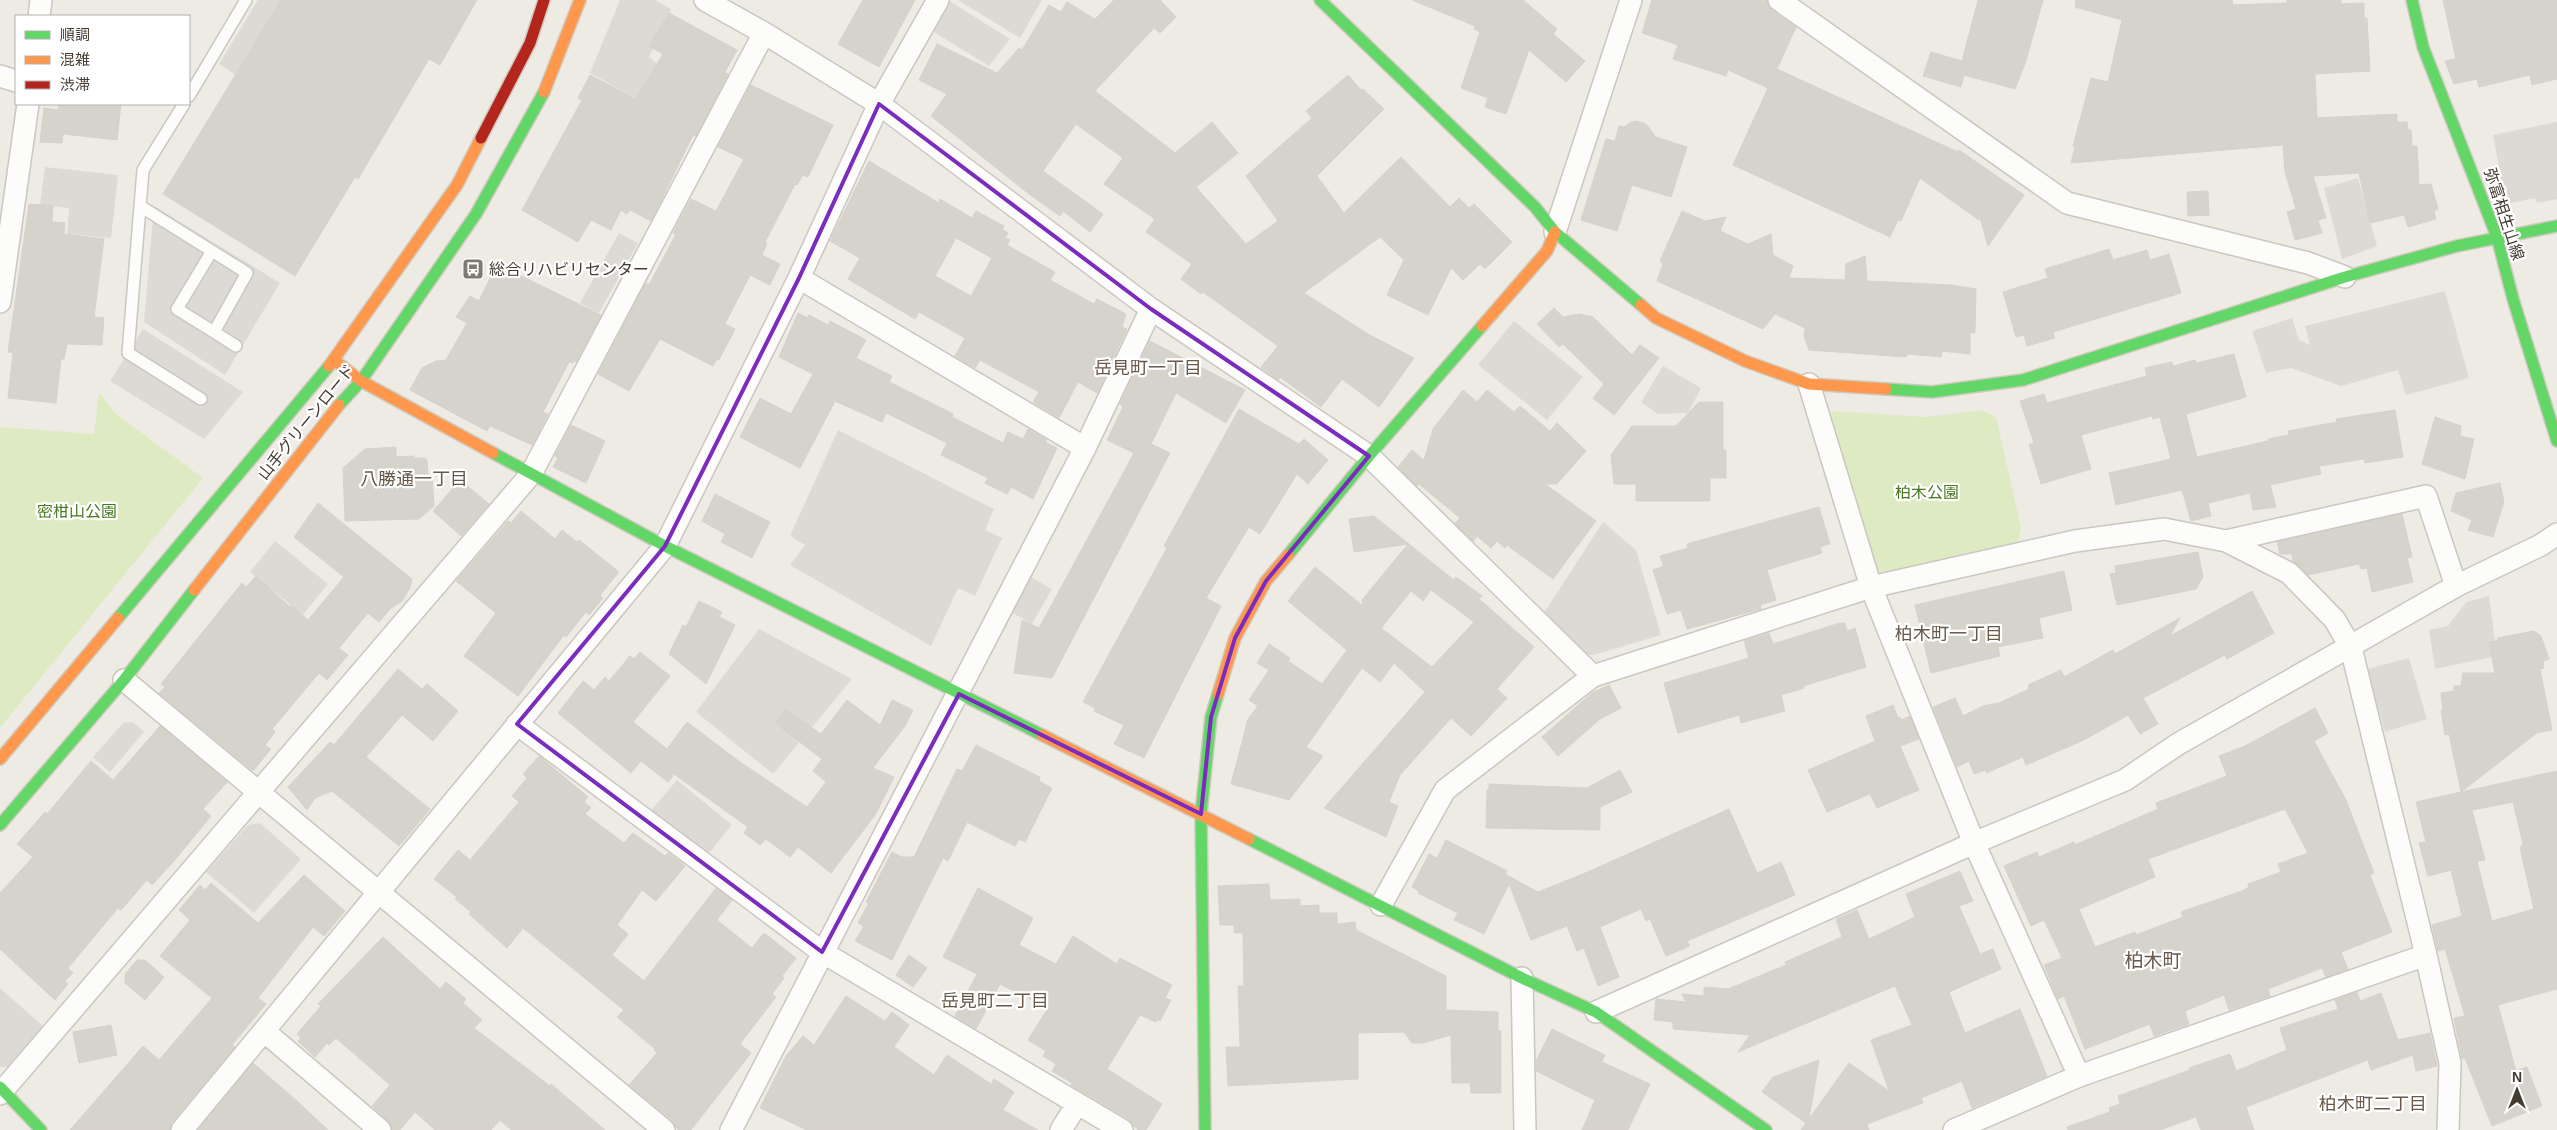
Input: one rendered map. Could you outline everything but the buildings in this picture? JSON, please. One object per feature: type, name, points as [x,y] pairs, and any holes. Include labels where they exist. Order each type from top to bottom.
[{"type":"street","points":[[39,15],[41,0]]},
{"type":"street","name":"山手グリーンロード","points":[[0,759],[334,360],[457,185],[530,43],[544,0]]},
{"type":"street","name":"山手グリーンロード","points":[[0,826],[124,680],[336,408],[361,380],[476,214],[545,90],[580,0]]},
{"type":"street","points":[[705,0],[764,33],[879,104],[1151,309],[1369,456],[1594,676]]},
{"type":"street","points":[[182,1130],[665,546],[799,278],[879,104],[938,0]]},
{"type":"street","points":[[1320,0],[1535,207],[1555,232],[1656,318],[1745,361],[1808,384],[1932,392],[2022,380],[2345,277],[2498,237],[2557,226]]},
{"type":"street","points":[[1205,1130],[1201,814],[1211,718],[1235,638],[1266,581],[1369,456],[1547,252],[1631,0]]},
{"type":"street","points":[[1780,0],[2067,203],[2308,263],[2345,277]]},
{"type":"street","name":"弥富相生山線","points":[[2412,0],[2423,47],[2498,237],[2513,299],[2556,434]]},
{"type":"street","points":[[41,1130],[1,1090],[259,792],[530,474],[764,33]]},
{"type":"street","points":[[0,76],[15,81]]},
{"type":"street","points":[[0,302],[28,105]]},
{"type":"street","points":[[799,278],[1085,448]]},
{"type":"street","points":[[731,1130],[1085,448],[1151,309]]},
{"type":"street","points":[[334,360],[361,380],[530,474],[665,546],[1201,814],[1522,978],[1596,1012],[1766,1130]]},
{"type":"street","points":[[1808,384],[1871,587],[1974,843],[2079,1076]]},
{"type":"street","points":[[2226,541],[2426,496],[2456,586]]},
{"type":"street","points":[[1381,905],[1444,790],[1594,676],[1871,587],[2075,541],[2164,529],[2226,541],[2289,573],[2335,620],[2351,648],[2426,955],[2450,1062],[2448,1130]]},
{"type":"street","points":[[1596,1012],[1974,843],[2124,780],[2178,744],[2351,648],[2456,586],[2541,545],[2557,534]]},
{"type":"street","points":[[124,680],[664,1130]]},
{"type":"street","points":[[517,724],[822,952],[1122,1130]]},
{"type":"street","points":[[1954,1130],[2079,1076],[2426,955]]},
{"type":"street","points":[[1522,978],[1524,1130]]},
{"type":"street","points":[[264,1031],[380,1130]]},
{"type":"street","points":[[1061,1130],[1077,1104]]},
{"type":"lane","points":[[190,94],[246,0]]},
{"type":"lane","points":[[183,105],[143,170],[128,353],[200,399]]},
{"type":"lane","points":[[140,206],[248,273],[214,332]]},
{"type":"lane","points":[[212,252],[177,309],[236,346]]},
{"type":"highlighted area","points":[[879,104],[1151,309],[1369,456],[1266,581],[1235,638],[1211,717],[1201,814],[959,694],[822,952],[517,724],[665,546],[799,278]]},
{"type":"green space","name":"密柑山公園","points":[[99,392],[116,414],[203,478],[0,728],[0,427],[94,434]]},
{"type":"green space","name":"柏木公園","points":[[1982,410],[1996,417],[2021,528],[2017,547],[1887,576],[1871,566],[1823,418],[1834,411],[1926,417]]},
{"type":"shaded area","points":[[258,0],[281,0],[236,75],[219,64]]},
{"type":"shaded area","points":[[620,0],[655,0],[671,9],[649,57],[658,64],[637,99],[590,73]]},
{"type":"shaded area","points":[[948,0],[1010,39],[989,66],[929,29]]},
{"type":"shaded area","points":[[958,0],[1042,0],[1020,38]]},
{"type":"shaded area","points":[[2557,122],[2557,199],[2537,203],[2535,198],[2506,204],[2493,135]]},
{"type":"shaded area","points":[[45,167],[118,175],[111,238],[67,234],[69,208],[40,205]]},
{"type":"shaded area","points":[[2358,178],[2377,246],[2342,259],[2324,188]]},
{"type":"shaded area","points":[[154,206],[280,283],[225,375],[144,322]]},
{"type":"shaded area","points":[[619,233],[638,243],[599,313],[580,303]]},
{"type":"shaded area","points":[[2445,291],[2469,378],[2406,395],[2398,370],[2341,386],[2291,368],[2266,373],[2252,331],[2292,318],[2299,340],[2310,345],[2305,326]]},
{"type":"shaded area","points":[[1514,321],[1583,377],[1547,420],[1478,365]]},
{"type":"shaded area","points":[[143,329],[243,392],[204,439],[110,381]]},
{"type":"shaded area","points":[[1663,366],[1701,388],[1688,413],[1658,414],[1641,402]]},
{"type":"shaded area","points":[[838,430],[994,509],[985,530],[1002,538],[975,596],[958,588],[931,646],[790,565],[805,545],[790,536]]},
{"type":"shaded area","points":[[1603,522],[1636,550],[1661,635],[1594,655],[1576,655],[1540,619]]},
{"type":"shaded area","points":[[275,541],[328,584],[303,615],[250,572]]},
{"type":"shaded area","points":[[1030,577],[1052,589],[1032,624],[1011,612]]},
{"type":"shaded area","points":[[2489,596],[2497,656],[2435,669],[2429,630],[2448,626],[2466,602]]},
{"type":"shaded area","points":[[759,629],[852,679],[773,774],[696,712]]},
{"type":"shaded area","points":[[2409,658],[2427,719],[2385,732],[2367,669]]},
{"type":"shaded area","points":[[133,722],[144,732],[110,772],[93,757],[123,723]]},
{"type":"shaded area","points":[[677,780],[732,825],[704,859],[649,813]]},
{"type":"shaded area","points":[[260,823],[301,859],[254,913],[206,872],[248,825]]},
{"type":"shaded area","points":[[0,988],[43,1026],[8,1067],[0,1067]]},
{"type":"traffic: fast","points":[[1320,0],[1535,207],[1555,232],[1641,305]]},
{"type":"traffic: fast","points":[[2412,0],[2423,47],[2497,237],[2513,299],[2557,441]]},
{"type":"traffic: fast","points":[[339,405],[361,381],[476,214],[544,92]]},
{"type":"traffic: fast","points":[[1886,389],[1932,392],[2023,380],[2345,277],[2457,246],[2557,226]]},
{"type":"traffic: fast","points":[[1288,555],[1369,456],[1482,326]]},
{"type":"traffic: fast","points":[[118,618],[329,366]]},
{"type":"traffic: fast","points":[[493,453],[665,546],[1042,735]]},
{"type":"traffic: fast","points":[[0,825],[124,680],[194,590]]},
{"type":"traffic: fast","points":[[1205,1130],[1201,814],[1211,717],[1218,694]]},
{"type":"traffic: fast","points":[[1249,839],[1522,978],[1596,1012],[1766,1130]]},
{"type":"traffic: fast","points":[[0,1087],[41,1130]]},
{"type":"traffic: slow","points":[[544,92],[580,0]]},
{"type":"traffic: slow","points":[[329,366],[457,185],[481,138]]},
{"type":"traffic: slow","points":[[1482,326],[1547,251],[1555,232]]},
{"type":"traffic: slow","points":[[1641,305],[1656,318],[1745,361],[1809,384],[1886,389]]},
{"type":"traffic: slow","points":[[334,360],[361,381],[493,453]]},
{"type":"traffic: slow","points":[[194,590],[339,405]]},
{"type":"traffic: slow","points":[[1218,694],[1235,638],[1266,581],[1288,555]]},
{"type":"traffic: slow","points":[[0,759],[118,618]]},
{"type":"traffic: slow","points":[[1042,735],[1249,839]]},
{"type":"traffic: jam","points":[[481,138],[530,43],[544,0]]},
{"type":"place","name":"総合リハビリセンター","points":[[473,269]]},
{"type":"district","name":"岳見町一丁目","points":[[1148,368]]},
{"type":"district","name":"八勝通一丁目","points":[[414,479]]},
{"type":"district","name":"柏木町一丁目","points":[[1949,634]]},
{"type":"district","name":"柏木町","points":[[2153,960]]},
{"type":"district","name":"岳見町二丁目","points":[[995,1001]]},
{"type":"district","name":"柏木町二丁目","points":[[2373,1104]]}]
